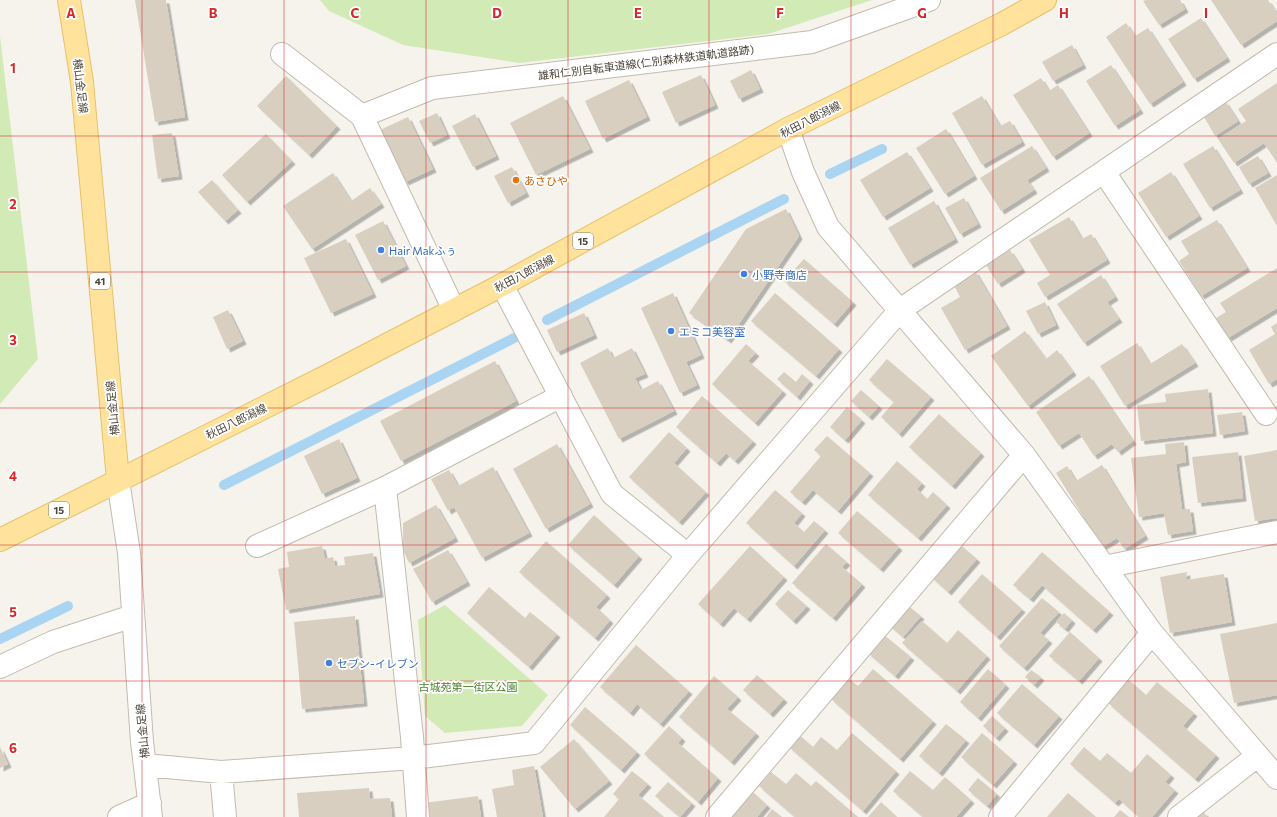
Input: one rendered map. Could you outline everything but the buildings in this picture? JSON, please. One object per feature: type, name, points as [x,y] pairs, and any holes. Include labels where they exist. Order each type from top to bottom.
[{"type":"main road","name":"横山金足線","points":[[69,0],[82,82],[118,480]]},
{"type":"main road","name":"秋田八郎潟線","points":[[0,540],[325,378],[502,285],[788,129],[1002,24],[1046,0]]},
{"type":"street","name":"雄和仁別自転車道線(仁別森林鉄道軌道路跡)","points":[[362,116],[432,88],[812,42],[929,0]]},
{"type":"street","points":[[282,54],[362,116],[454,310]]},
{"type":"street","points":[[145,765],[222,772],[413,758],[534,743],[688,556],[900,310],[1277,54]]},
{"type":"street","points":[[788,129],[803,172],[828,227],[1024,455],[1152,633],[1277,778]]},
{"type":"street","points":[[1104,172],[1266,414]]},
{"type":"street","points":[[502,285],[612,494],[688,556]]},
{"type":"street","points":[[256,546],[385,488],[561,396]]},
{"type":"street","points":[[717,817],[1024,455]]},
{"type":"street","name":"横山金足線","points":[[118,480],[129,553],[145,765],[150,810]]},
{"type":"street","points":[[385,488],[418,817]]},
{"type":"street","points":[[1104,566],[1277,532]]},
{"type":"street","points":[[0,667],[53,642],[133,616]]},
{"type":"street","points":[[1000,817],[1152,633]]},
{"type":"street","points":[[1179,817],[1257,756]]},
{"type":"street","points":[[222,772],[225,817]]},
{"type":"street","points":[[119,817],[150,810]]},
{"type":"green space","points":[[320,0],[872,0],[768,34],[519,63],[403,45],[329,11]]},
{"type":"green space","points":[[0,36],[38,359],[0,404]]},
{"type":"green space","name":"古城苑第一街区公園","points":[[445,605],[548,695],[522,726],[445,733],[425,716],[418,620]]},
{"type":"waterway","points":[[830,174],[882,149]]},
{"type":"waterway","points":[[547,320],[784,199]]},
{"type":"waterway","points":[[224,485],[514,338]]},
{"type":"waterway","points":[[0,639],[68,606]]},
{"type":"place","name":"あさひや","points":[[516,180]]},
{"type":"place","name":"Hair Makふぅ","points":[[381,250]]},
{"type":"place","name":"小野寺商店","points":[[744,274]]},
{"type":"place","name":"エミコ美容室","points":[[671,331]]},
{"type":"place","name":"セブン-イレブン","points":[[329,663]]}]
